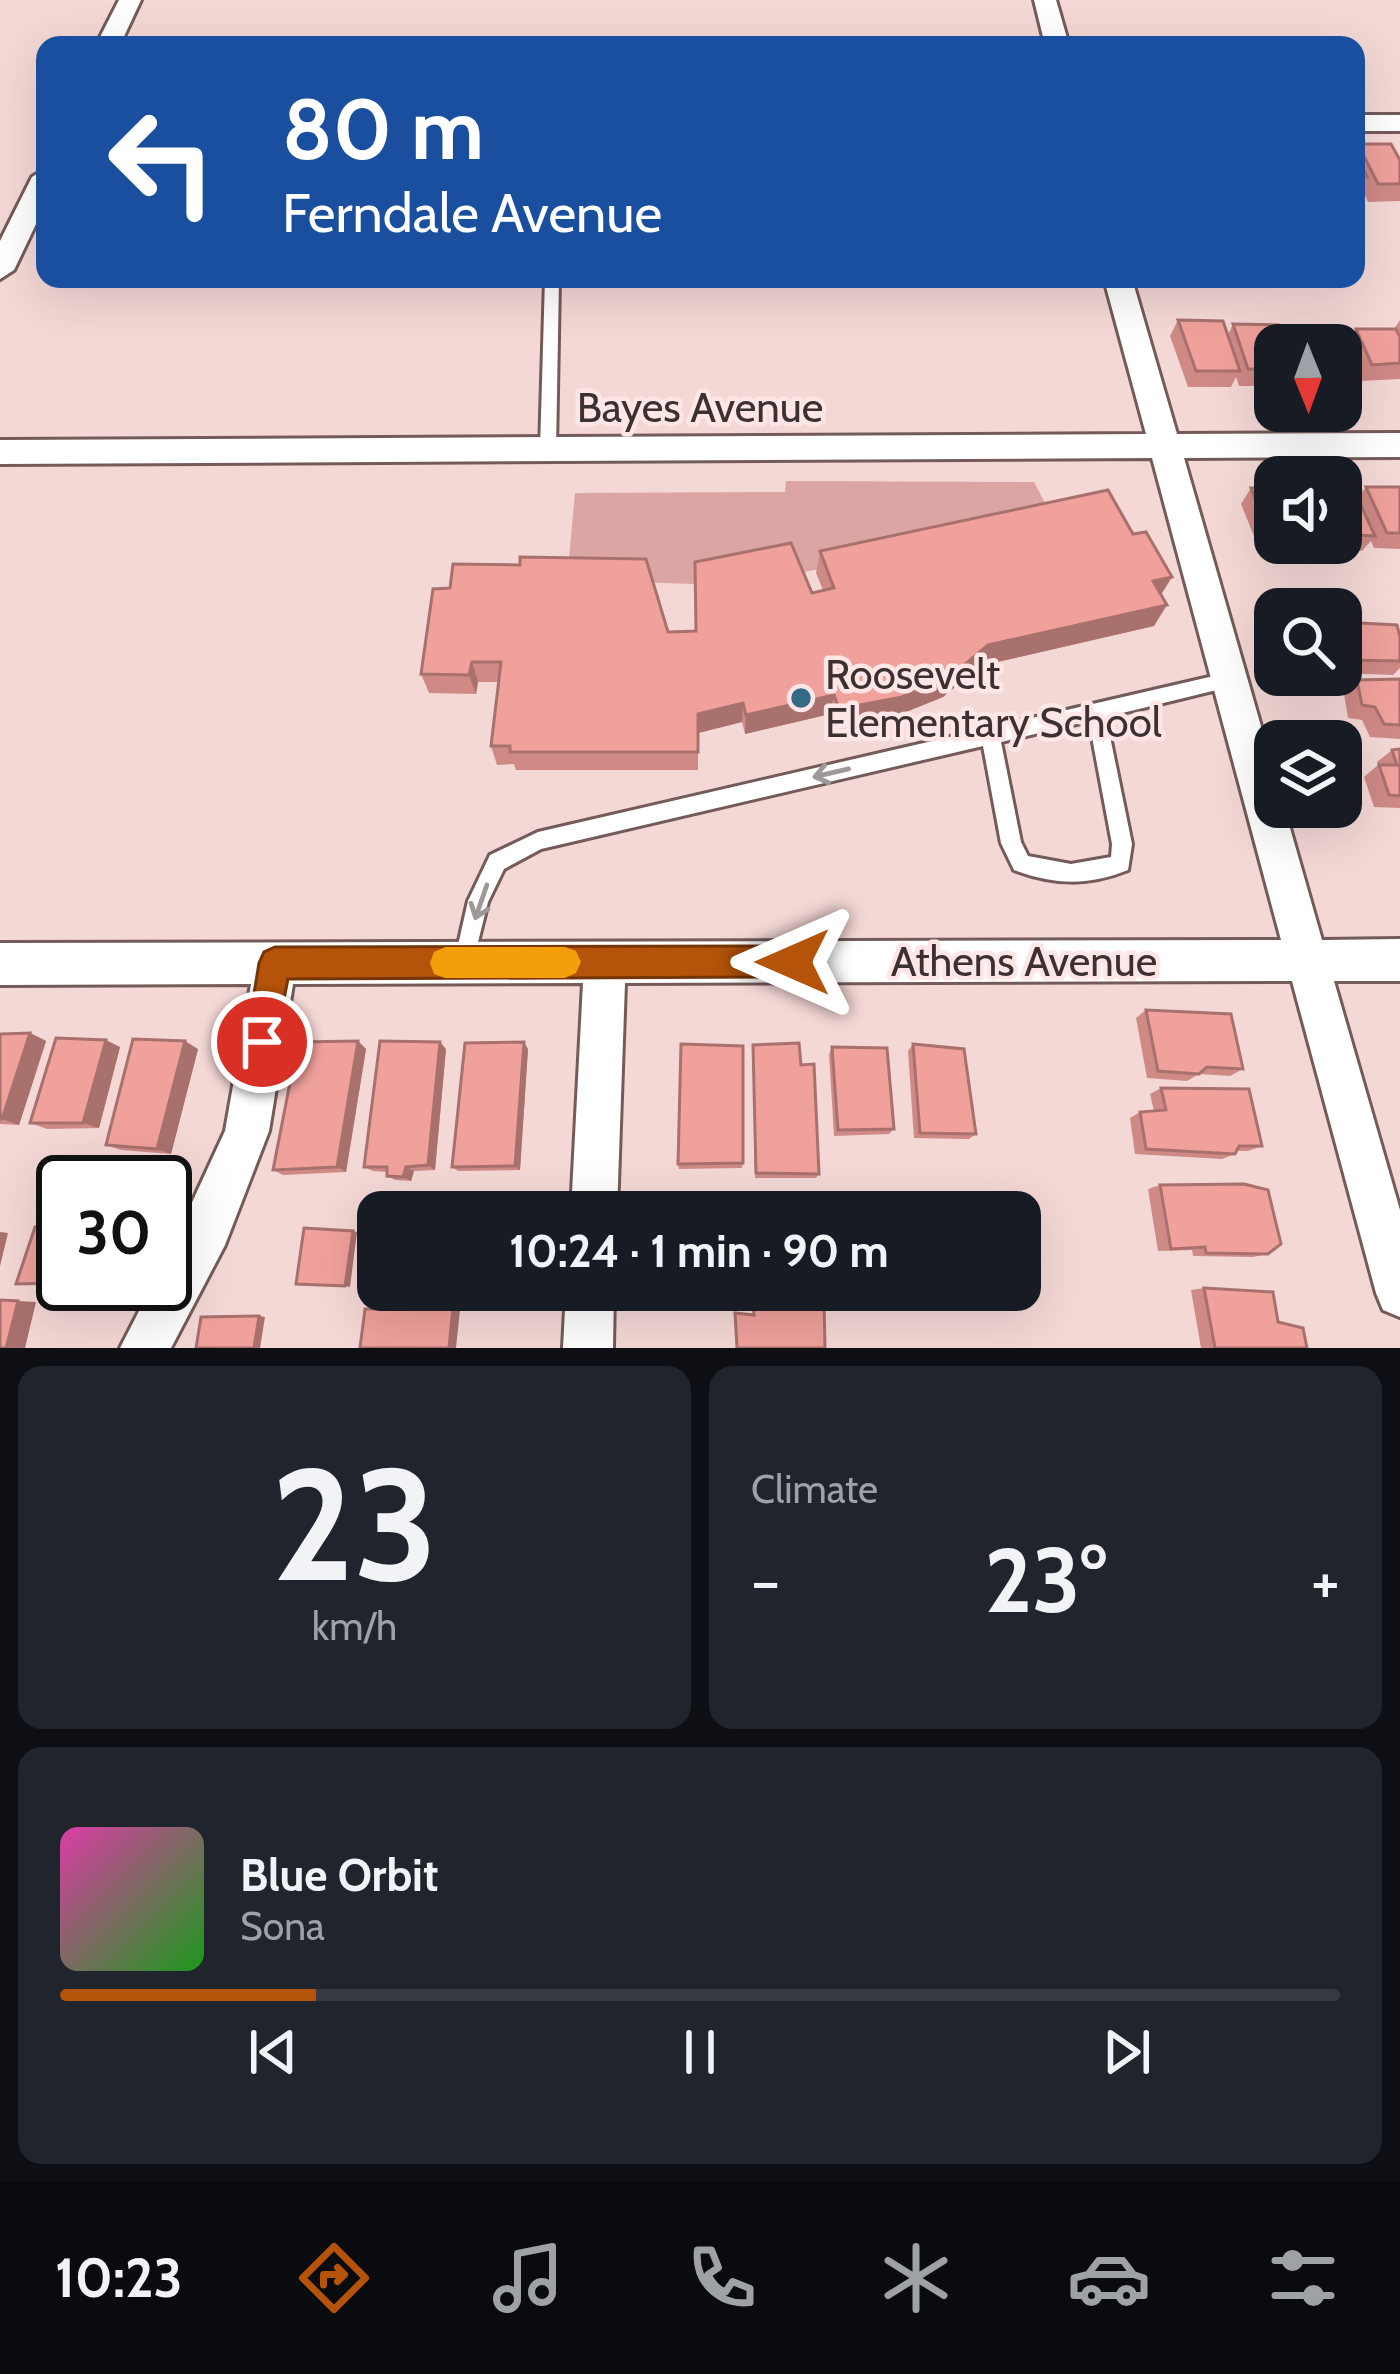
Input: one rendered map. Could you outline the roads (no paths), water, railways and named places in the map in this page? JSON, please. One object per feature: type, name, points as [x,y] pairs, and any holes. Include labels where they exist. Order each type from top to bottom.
[{"type":"street","points":[[112,36],[130,0]]},
{"type":"street","points":[[1045,0],[1055,36]]},
{"type":"street","points":[[1365,123],[1400,123]]},
{"type":"street","points":[[0,270],[36,196]]},
{"type":"street","points":[[1121,288],[1400,1293]]},
{"type":"street","name":"Bayes Avenue","points":[[0,452],[1400,445]]},
{"type":"street","name":"Athens Avenue","points":[[0,964],[1400,960]]},
{"type":"street","points":[[595,1191],[605,962]]},
{"type":"street","points":[[146,1348],[208,1228],[247,1131],[275,963]]},
{"type":"street","points":[[587,1348],[589,1311]]},
{"type":"lane","points":[[548,450],[552,288]]},
{"type":"lane","points":[[464,963],[478,902],[497,862],[538,841],[1231,680]]},
{"type":"lane","points":[[991,736],[1011,844],[1021,863],[1041,872],[1102,872],[1121,863],[1122,844],[1096,711]]},
{"type":"place","name":"Roosevelt Elementary School","points":[[801,698]]}]
